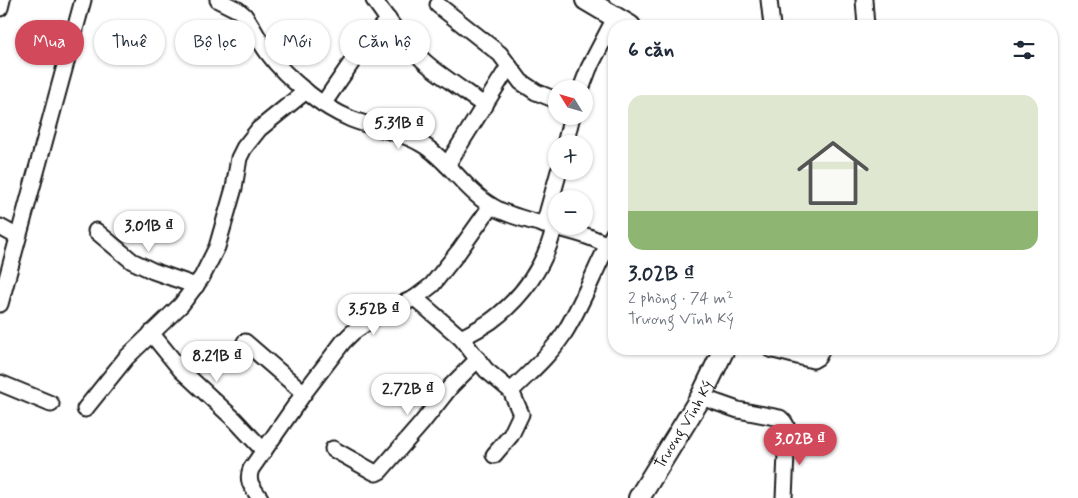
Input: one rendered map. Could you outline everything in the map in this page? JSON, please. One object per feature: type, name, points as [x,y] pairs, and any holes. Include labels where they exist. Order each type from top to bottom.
[{"type":"main road","points":[[586,0],[619,20]]},
{"type":"main road","name":"Trương Vĩnh Ký","points":[[639,498],[701,397],[721,355]]},
{"type":"street","points":[[0,8],[2,0]]},
{"type":"street","points":[[0,304],[7,252],[18,237],[83,0]]},
{"type":"street","points":[[218,0],[244,15],[269,55],[306,91],[323,104],[352,120],[409,137],[435,153],[467,187],[491,206],[511,215],[548,226]]},
{"type":"street","points":[[374,0],[417,54],[431,67],[485,106]]},
{"type":"street","points":[[769,0],[771,20]]},
{"type":"street","points":[[864,0],[866,20]]},
{"type":"street","points":[[438,5],[500,54],[521,82],[536,92],[548,97]]},
{"type":"street","points":[[323,104],[356,56],[388,19]]},
{"type":"street","points":[[584,80],[589,68],[608,42]]},
{"type":"street","points":[[447,165],[509,66]]},
{"type":"street","points":[[85,409],[126,358],[181,305],[196,286],[217,247],[234,188],[239,158],[244,148],[259,129],[306,91]]},
{"type":"street","points":[[260,498],[248,479],[251,469],[304,393],[343,342],[353,332],[382,313],[415,298],[432,285],[491,206]]},
{"type":"street","points":[[0,227],[18,237]]},
{"type":"street","points":[[96,231],[132,261],[153,271],[196,286]]},
{"type":"street","points":[[461,338],[490,321],[515,300],[531,280],[543,260],[550,246],[549,235]]},
{"type":"street","points":[[583,235],[608,241]]},
{"type":"street","points":[[511,391],[531,372],[562,336],[608,250]]},
{"type":"street","points":[[415,298],[461,338],[494,377],[511,391],[521,414],[511,435],[494,455]]},
{"type":"street","points":[[151,333],[181,370],[235,420],[264,451]]},
{"type":"street","points":[[246,342],[304,393]]},
{"type":"street","points":[[793,355],[813,360],[819,355]]},
{"type":"street","points":[[333,449],[376,473],[380,471],[451,386],[478,359]]},
{"type":"street","points":[[0,382],[50,404]]},
{"type":"street","points":[[701,397],[731,408],[780,418],[787,424],[784,498]]}]
